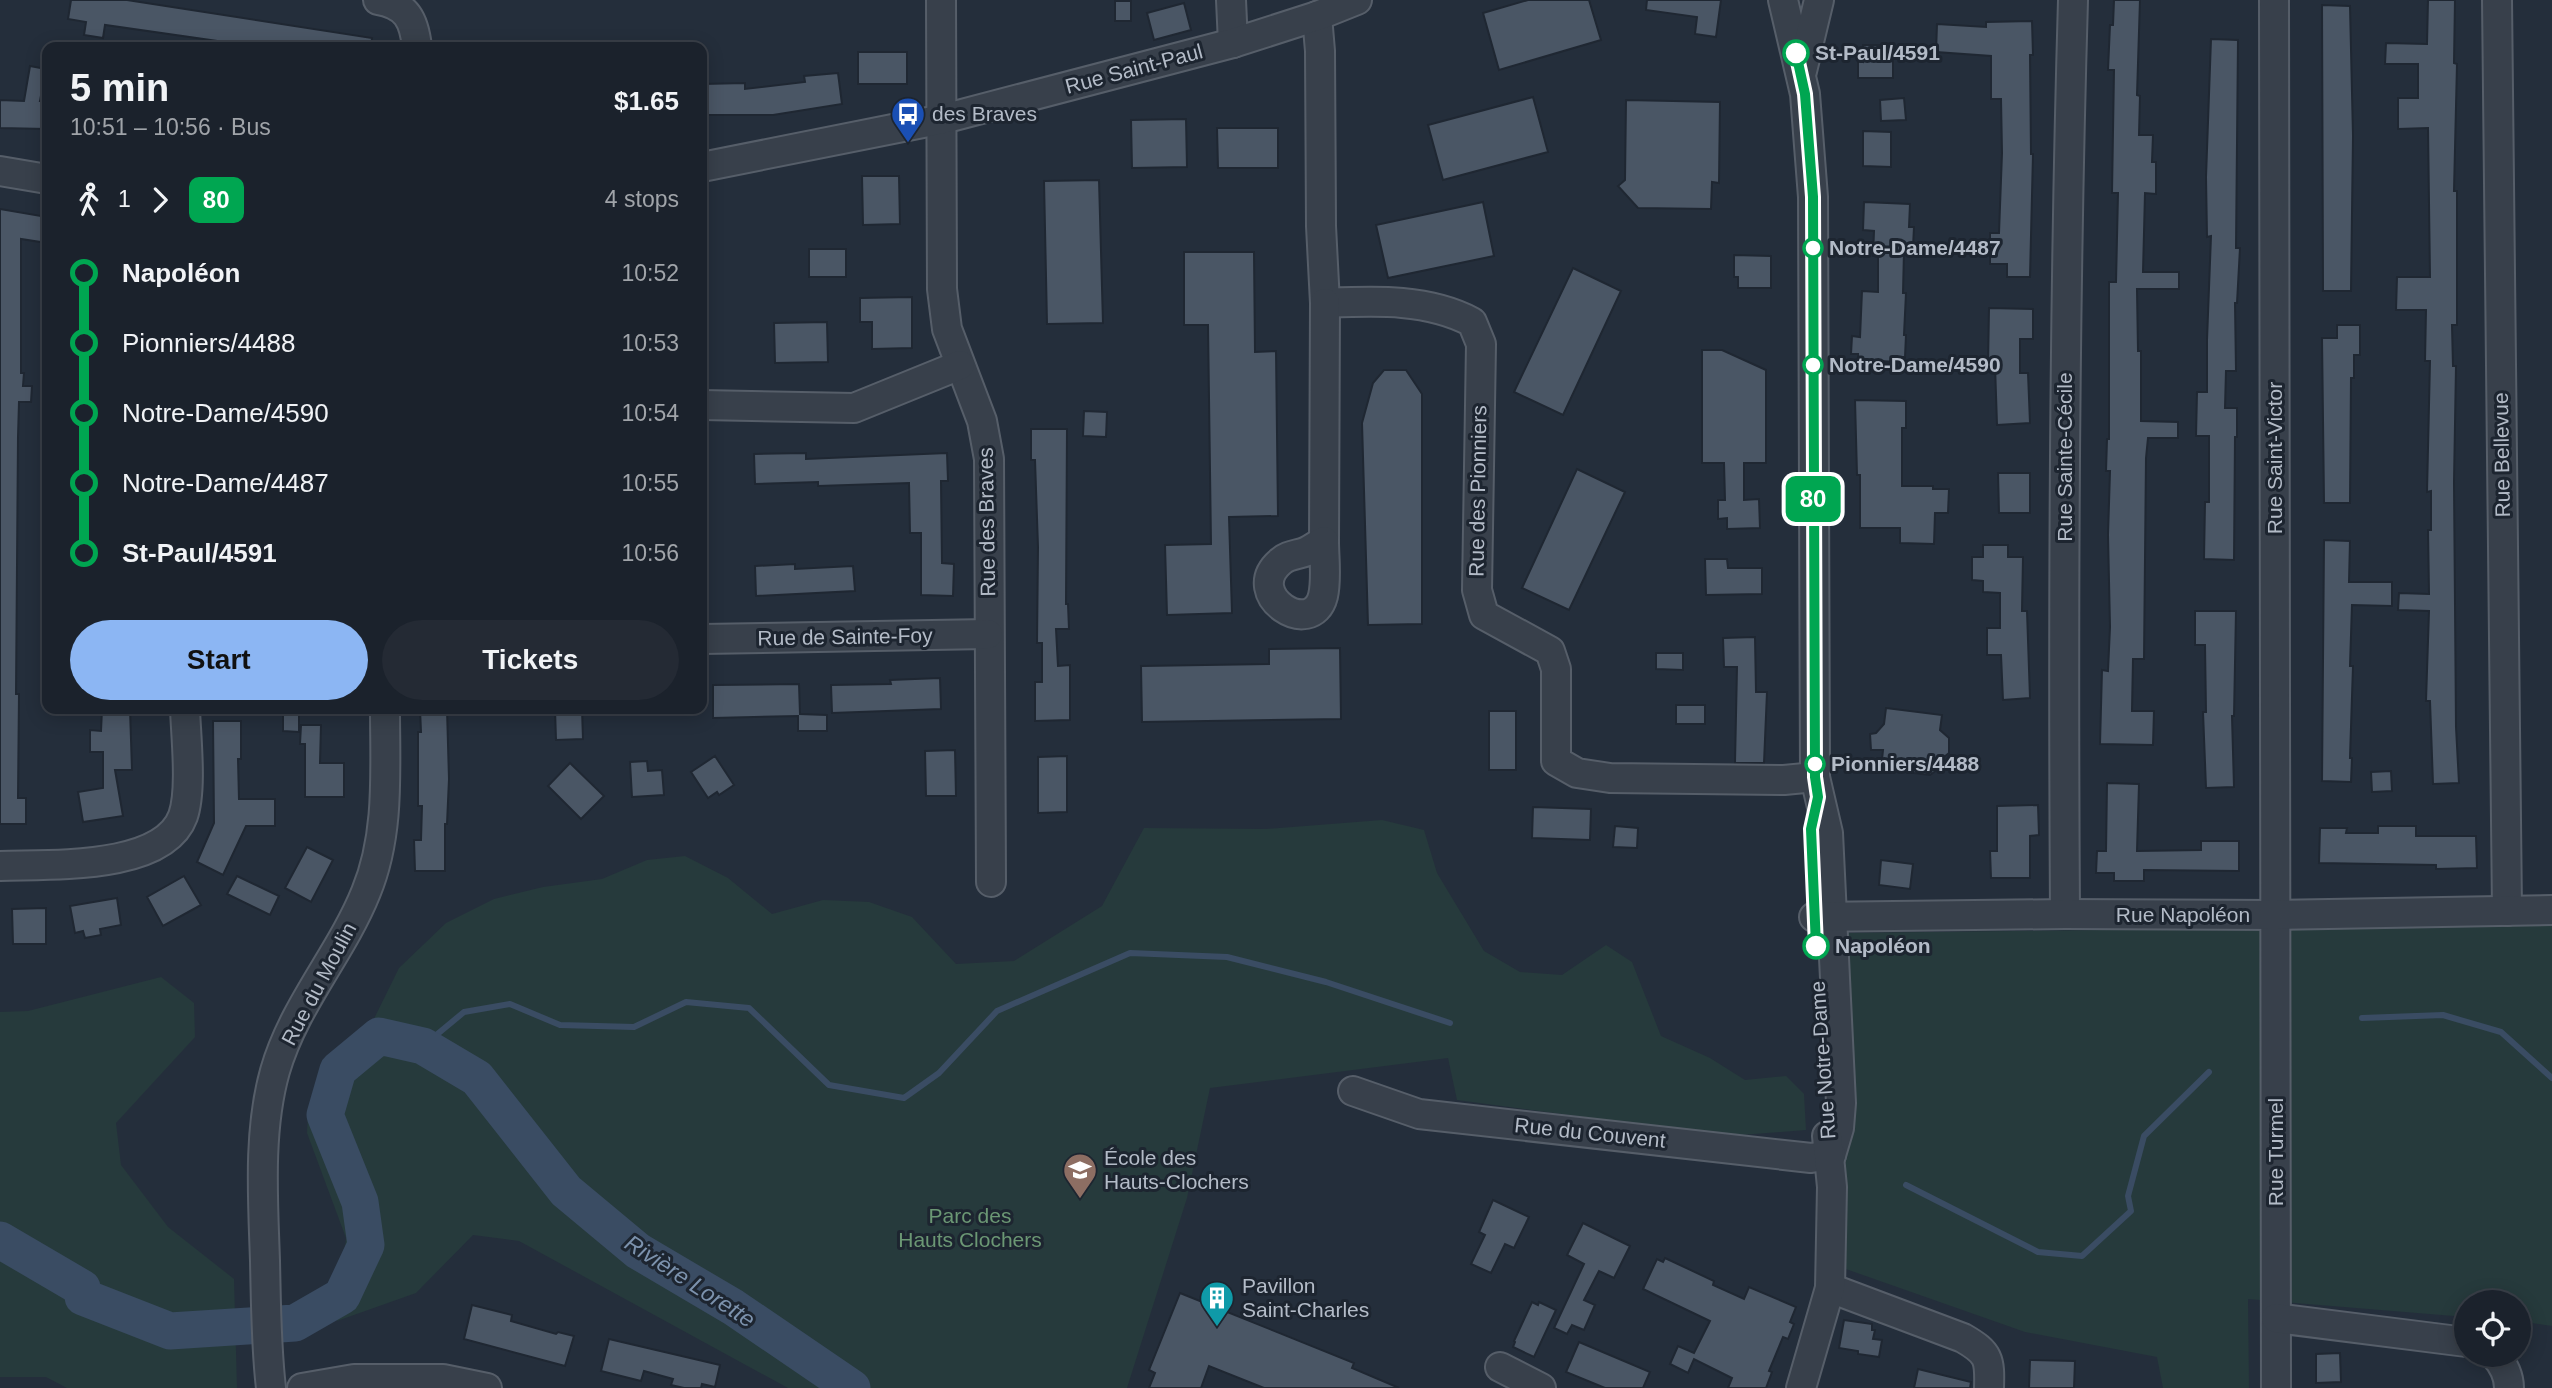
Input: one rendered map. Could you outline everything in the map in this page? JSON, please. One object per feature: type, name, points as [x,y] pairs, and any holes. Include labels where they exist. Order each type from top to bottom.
[{"type":"street","points":[[378,0],[393,3],[405,11],[415,27],[416,42]]},
{"type":"street","name":"Rue des Braves","points":[[941,0],[942,289],[947,329],[982,421],[989,459],[991,882]]},
{"type":"street","points":[[1231,0],[1233,43]]},
{"type":"street","name":"Rue Saint-Paul","points":[[707,166],[943,119],[1233,43],[1357,0]]},
{"type":"street","name":"Rue Notre-Dame","points":[[1783,0],[1801,74],[1813,197],[1816,787],[1828,833],[1823,916],[1841,1103],[1839,1128],[1831,1155],[1830,1287],[1801,1388]]},
{"type":"street","points":[[1801,74],[1819,0]]},
{"type":"street","name":"Rue Sainte-Cécile","points":[[2065,914],[2063,634],[2066,264],[2073,0]]},
{"type":"street","name":"Rue Saint-Victor","points":[[2274,0],[2276,915]]},
{"type":"street","name":"Rue Bellevue","points":[[2497,0],[2507,911]]},
{"type":"street","points":[[1317,16],[1325,303],[1324,541]]},
{"type":"street","points":[[0,172],[42,177]]},
{"type":"street","name":"Rue des Pionniers","points":[[1325,303],[1376,300],[1449,310],[1472,321],[1480,344],[1477,590],[1484,615],[1550,652],[1556,669],[1556,761],[1577,773],[1610,778],[1784,780],[1816,787]]},
{"type":"street","points":[[707,405],[854,408],[960,365]]},
{"type":"street","name":"Rue de Sainte-Foy","points":[[707,639],[988,634]]},
{"type":"street","points":[[0,866],[103,860],[143,852],[170,837],[183,816],[187,787],[185,714]]},
{"type":"street","name":"Rue du Moulin","points":[[269,1374],[264,1257],[264,1158],[273,1080],[292,1027],[308,994],[355,917],[370,883],[383,820],[385,714]]},
{"type":"street","name":"Rue Napoléon","points":[[1823,916],[2276,915],[2552,910]]},
{"type":"street","name":"Rue Turmel","points":[[2276,915],[2276,1388]]},
{"type":"street","name":"Rue du Couvent","points":[[1353,1091],[1419,1114],[1811,1157],[1831,1155]]},
{"type":"street","points":[[1830,1287],[1963,1338],[1981,1348],[1990,1362],[1989,1388]]},
{"type":"street","points":[[2276,1318],[2454,1340]]},
{"type":"street","points":[[1500,1367],[1541,1388]]},
{"type":"street","points":[[2504,1367],[2509,1379],[2509,1388]]},
{"type":"street","points":[[302,1388],[354,1379],[443,1379],[487,1388]]},
{"type":"green space","name":"Parc des Hauts Clochers","points":[[1382,820],[1424,830],[1437,873],[1484,951],[1520,972],[1562,975],[1606,945],[1632,962],[1661,1036],[1710,1058],[1745,1080],[1786,1076],[1804,1094],[1806,1130],[1728,1136],[1457,1100],[1448,1058],[1210,1088],[1187,1198],[1127,1388],[788,1388],[519,1241],[473,1235],[416,1293],[337,1321],[346,1238],[307,1133],[308,1113],[364,1039],[399,968],[446,923],[494,899],[543,887],[602,879],[647,860],[685,856],[728,878],[772,914],[823,900],[869,902],[912,917],[956,964],[1014,961],[1102,906],[1144,828],[1266,829]]},
{"type":"green space","points":[[2552,925],[2552,1326],[2531,1323],[2531,1290],[2454,1290],[2454,1316],[2248,1299],[2249,1388],[2163,1388],[2157,1357],[2025,1332],[1843,1268],[1841,933]]},
{"type":"green space","points":[[161,977],[194,1003],[195,1037],[116,1123],[121,1165],[168,1227],[234,1279],[237,1388],[67,1388],[46,1377],[0,1377],[0,1012],[28,1011]]},
{"type":"building","points":[[71,0],[127,0],[372,38],[372,42],[224,42],[105,25],[103,38],[84,35],[86,22],[68,19]]},
{"type":"building","points":[[1528,0],[1589,0],[1601,40],[1499,70],[1483,13]]},
{"type":"building","points":[[1647,0],[1721,0],[1716,37],[1695,34],[1697,17],[1646,10]]},
{"type":"building","points":[[2114,0],[2140,0],[2137,95],[2140,96],[2139,135],[2153,135],[2152,162],[2156,162],[2156,194],[2145,193],[2143,272],[2179,272],[2179,289],[2137,289],[2138,351],[2141,351],[2141,421],[2178,422],[2178,438],[2148,438],[2146,458],[2144,659],[2133,659],[2132,711],[2154,711],[2153,745],[2100,744],[2102,670],[2108,671],[2110,627],[2110,471],[2106,471],[2109,439],[2109,282],[2116,282],[2118,193],[2112,193],[2114,70],[2108,70]]},
{"type":"building","points":[[2428,0],[2455,0],[2454,63],[2457,64],[2454,191],[2457,191],[2457,325],[2452,325],[2453,366],[2456,366],[2454,482],[2459,783],[2433,784],[2430,701],[2426,701],[2429,611],[2398,610],[2399,593],[2429,594],[2428,530],[2431,530],[2431,491],[2427,492],[2430,361],[2425,361],[2426,310],[2396,310],[2397,277],[2430,277],[2428,128],[2398,129],[2398,98],[2418,98],[2418,64],[2385,64],[2386,43],[2427,44]]},
{"type":"building","points":[[1115,1],[1131,1],[1131,21],[1115,21]]},
{"type":"building","points":[[1184,3],[1191,30],[1154,40],[1147,13]]},
{"type":"building","points":[[2322,5],[2350,6],[2353,136],[2351,291],[2323,291]]},
{"type":"building","points":[[2032,21],[2030,277],[2007,277],[2007,264],[1990,264],[1990,233],[1999,233],[2002,153],[2001,99],[1991,99],[1991,56],[1936,52],[1937,24],[1986,27],[1986,22]]},
{"type":"building","points":[[2211,39],[2238,40],[2236,248],[2240,248],[2235,303],[2236,371],[2226,371],[2225,408],[2237,408],[2234,560],[2204,559],[2205,502],[2209,502],[2209,436],[2196,436],[2197,392],[2207,392],[2211,236],[2207,237],[2206,177]]},
{"type":"building","points":[[1863,45],[1893,45],[1893,78],[1858,78],[1858,61],[1863,62]]},
{"type":"building","points":[[858,52],[907,52],[907,84],[858,84]]},
{"type":"building","points":[[30,66],[42,68],[42,129],[0,128],[0,100],[24,101]]},
{"type":"building","points":[[838,73],[842,104],[773,115],[707,115],[707,84],[745,83],[745,89],[805,82],[804,76]]},
{"type":"building","points":[[1533,97],[1548,152],[1443,180],[1428,125]]},
{"type":"building","points":[[1904,98],[1906,120],[1881,121],[1880,100]]},
{"type":"building","points":[[1626,100],[1720,102],[1719,183],[1712,182],[1711,209],[1638,208],[1618,186],[1625,180]]},
{"type":"building","points":[[1186,119],[1187,167],[1132,168],[1131,120]]},
{"type":"building","points":[[1217,128],[1278,128],[1278,168],[1218,168]]},
{"type":"building","points":[[1863,131],[1891,132],[1891,167],[1863,166]]},
{"type":"building","points":[[862,176],[899,176],[900,224],[863,225]]},
{"type":"building","points":[[1099,180],[1103,323],[1047,324],[1044,181]]},
{"type":"building","points":[[1483,202],[1494,256],[1388,278],[1376,225]]},
{"type":"building","points":[[1864,202],[1910,204],[1909,227],[1914,227],[1913,247],[1906,247],[1904,251],[1906,335],[1905,357],[1899,357],[1899,362],[1858,360],[1858,354],[1851,354],[1852,336],[1860,337],[1862,291],[1878,292],[1878,256],[1873,256],[1874,231],[1863,230]]},
{"type":"building","points":[[0,209],[42,216],[42,242],[21,239],[21,373],[24,373],[23,386],[32,386],[31,402],[19,402],[18,437],[18,798],[26,798],[26,824],[0,824]]},
{"type":"building","points":[[809,249],[846,249],[846,277],[809,277]]},
{"type":"building","points":[[1184,252],[1254,252],[1255,352],[1276,351],[1278,516],[1229,517],[1232,613],[1167,615],[1165,545],[1211,544],[1208,325],[1184,325]]},
{"type":"building","points":[[1734,255],[1771,256],[1771,288],[1738,288],[1738,277],[1734,277]]},
{"type":"building","points":[[1573,268],[1621,291],[1563,415],[1514,392]]},
{"type":"building","points":[[912,297],[912,348],[872,349],[872,322],[860,322],[860,298]]},
{"type":"building","points":[[1989,308],[2033,309],[2033,339],[2020,339],[2020,373],[2028,373],[2030,423],[1997,425],[1995,365],[1988,365]]},
{"type":"building","points":[[827,322],[828,362],[775,363],[774,323]]},
{"type":"building","points":[[2337,325],[2360,325],[2360,355],[2354,355],[2354,378],[2351,378],[2350,503],[2324,503],[2322,338],[2337,338]]},
{"type":"building","points":[[1702,350],[1722,350],[1766,370],[1766,463],[1744,463],[1744,500],[1759,499],[1760,528],[1727,529],[1727,518],[1718,519],[1718,500],[1725,500],[1724,463],[1702,463]]},
{"type":"building","points":[[1384,370],[1406,370],[1422,394],[1422,624],[1368,625],[1362,423],[1373,383]]},
{"type":"building","points":[[1855,400],[1906,401],[1906,428],[1902,428],[1902,486],[1949,489],[1948,513],[1935,513],[1934,544],[1900,543],[1900,528],[1860,528]]},
{"type":"building","points":[[1084,411],[1107,412],[1106,437],[1083,436]]},
{"type":"building","points":[[1031,429],[1067,429],[1066,604],[1069,629],[1056,629],[1058,666],[1070,665],[1070,720],[1035,721],[1035,682],[1042,682],[1042,643],[1037,643],[1038,547],[1035,460],[1031,460]]},
{"type":"building","points":[[806,453],[806,459],[947,453],[948,481],[941,481],[942,563],[954,564],[953,596],[921,595],[921,533],[910,533],[909,483],[818,486],[818,482],[755,484],[754,454]]},
{"type":"building","points":[[1577,469],[1625,492],[1569,610],[1522,588]]},
{"type":"building","points":[[1998,473],[2030,473],[2030,513],[1999,513]]},
{"type":"building","points":[[2324,540],[2350,541],[2349,582],[2392,582],[2392,606],[2352,605],[2351,782],[2322,781]]},
{"type":"building","points":[[1983,545],[2008,545],[2008,557],[2023,557],[2022,611],[2027,611],[2030,698],[2003,700],[2001,655],[1987,655],[1987,628],[2000,628],[2000,593],[1983,592],[1983,581],[1972,580],[1972,557],[1983,557]]},
{"type":"building","points":[[1705,559],[1727,559],[1728,568],[1762,568],[1762,594],[1706,595]]},
{"type":"building","points":[[795,564],[795,569],[853,566],[855,591],[756,596],[755,566]]},
{"type":"building","points":[[2195,611],[2236,611],[2232,716],[2234,787],[2206,788],[2203,712],[2206,712],[2205,645],[2195,645]]},
{"type":"building","points":[[1755,637],[1756,692],[1767,692],[1764,763],[1735,763],[1737,667],[1724,667],[1723,638]]},
{"type":"building","points":[[1340,648],[1341,719],[1142,722],[1141,666],[1269,664],[1269,649]]},
{"type":"building","points":[[1656,653],[1683,653],[1683,670],[1656,669]]},
{"type":"building","points":[[940,678],[941,709],[832,713],[831,685],[891,684],[890,680]]},
{"type":"building","points":[[799,684],[800,714],[827,715],[827,731],[798,731],[798,716],[713,718],[713,685]]},
{"type":"building","points":[[1676,705],[1705,705],[1705,724],[1676,724]]},
{"type":"building","points":[[1886,708],[1942,715],[1940,730],[1949,738],[1949,753],[1939,761],[1937,770],[1930,775],[1881,769],[1883,750],[1871,750],[1870,734],[1876,733],[1884,724]]},
{"type":"building","points":[[1489,711],[1516,711],[1516,770],[1489,770]]},
{"type":"building","points":[[102,714],[130,714],[132,770],[115,770],[123,816],[83,822],[78,792],[103,788],[103,752],[90,752],[90,730],[101,731]]},
{"type":"building","points":[[283,714],[299,714],[299,732],[283,731]]},
{"type":"building","points":[[420,714],[447,714],[449,779],[445,871],[415,871],[414,840],[421,840],[418,732],[421,732]]},
{"type":"building","points":[[555,714],[582,714],[583,739],[556,740]]},
{"type":"building","points":[[213,721],[241,721],[239,799],[275,799],[275,826],[246,826],[223,875],[197,862],[214,823]]},
{"type":"building","points":[[301,725],[321,725],[320,763],[344,763],[344,797],[305,797],[305,744],[300,744]]},
{"type":"building","points":[[955,750],[956,796],[926,796],[925,751]]},
{"type":"building","points":[[715,756],[734,785],[719,795],[717,792],[708,798],[691,772]]},
{"type":"building","points":[[1067,756],[1067,812],[1038,813],[1038,757]]},
{"type":"building","points":[[647,761],[648,771],[662,770],[664,795],[632,797],[630,762]]},
{"type":"building","points":[[570,763],[604,796],[581,819],[548,786]]},
{"type":"building","points":[[2391,771],[2392,791],[2372,792],[2371,772]]},
{"type":"building","points":[[2107,783],[2139,784],[2137,851],[2201,850],[2201,841],[2239,841],[2239,871],[2144,870],[2144,881],[2114,881],[2114,873],[2096,873],[2097,851],[2106,851]]},
{"type":"building","points":[[2038,805],[2039,835],[2030,836],[2030,878],[1991,878],[1990,851],[1997,851],[1997,806]]},
{"type":"building","points":[[1533,807],[1591,809],[1590,840],[1532,838]]},
{"type":"building","points":[[1615,826],[1638,828],[1637,848],[1613,847]]},
{"type":"building","points":[[2378,826],[2416,826],[2416,836],[2476,836],[2477,868],[2436,869],[2436,865],[2319,863],[2320,828],[2347,828],[2346,833],[2378,833]]},
{"type":"building","points":[[307,847],[333,860],[311,902],[285,888]]},
{"type":"building","points":[[1881,860],[1913,864],[1910,889],[1879,885]]},
{"type":"building","points":[[184,876],[201,905],[163,926],[147,897]]},
{"type":"building","points":[[237,876],[279,896],[270,915],[227,894]]},
{"type":"building","points":[[117,898],[121,925],[100,929],[101,935],[85,938],[83,931],[75,933],[70,906]]},
{"type":"building","points":[[46,908],[46,944],[13,944],[12,909]]},
{"type":"building","points":[[1493,1200],[1529,1217],[1514,1248],[1505,1244],[1491,1273],[1471,1264],[1485,1235],[1479,1232]]},
{"type":"building","points":[[1583,1223],[1630,1246],[1614,1278],[1599,1271],[1584,1300],[1595,1305],[1584,1330],[1572,1325],[1567,1334],[1554,1328],[1584,1264],[1567,1255]]},
{"type":"building","points":[[1665,1258],[1714,1281],[1713,1285],[1744,1299],[1749,1287],[1796,1307],[1790,1322],[1794,1324],[1788,1339],[1783,1337],[1769,1371],[1772,1372],[1766,1388],[1728,1388],[1732,1378],[1694,1359],[1688,1373],[1670,1364],[1678,1346],[1694,1353],[1710,1321],[1643,1289],[1657,1259],[1663,1262]]},
{"type":"building","name":"Pavillon Saint-Charles","points":[[1180,1293],[1354,1363],[1352,1368],[1399,1388],[1264,1388],[1209,1366],[1201,1388],[1149,1388],[1155,1373],[1149,1370]]},
{"type":"building","points":[[1532,1302],[1538,1305],[1539,1302],[1556,1310],[1534,1357],[1513,1347]]},
{"type":"building","points":[[472,1305],[512,1315],[511,1321],[556,1334],[558,1332],[574,1336],[565,1366],[464,1339]]},
{"type":"building","points":[[1844,1320],[1872,1324],[1872,1330],[1875,1330],[1873,1339],[1882,1340],[1879,1357],[1839,1348]]},
{"type":"building","points":[[609,1339],[720,1365],[715,1387],[702,1384],[701,1388],[684,1388],[671,1385],[673,1379],[644,1371],[641,1381],[601,1371]]},
{"type":"building","points":[[1579,1342],[1650,1372],[1643,1388],[1605,1388],[1566,1372]]},
{"type":"building","points":[[2340,1353],[2341,1382],[2316,1383],[2316,1354]]},
{"type":"building","points":[[2030,1360],[2075,1361],[2074,1388],[2029,1388]]},
{"type":"building","points":[[1918,1369],[1971,1382],[1970,1388],[1914,1388]]},
{"type":"waterway","points":[[423,1046],[464,1012],[510,1004],[560,1025],[634,1027],[686,1002],[749,1008],[829,1085],[904,1098],[939,1073],[997,1011],[1130,953],[1227,957],[1326,982],[1450,1023]]},
{"type":"waterway","points":[[2362,1018],[2443,1015],[2501,1032],[2552,1078]]},
{"type":"waterway","name":"Rivière Lorette","points":[[0,1240],[82,1288],[83,1297],[170,1331],[295,1323],[342,1296],[366,1245],[360,1202],[325,1115],[338,1070],[379,1036],[423,1046],[477,1078],[566,1191],[638,1251],[733,1307],[852,1388]]},
{"type":"waterway","points":[[1906,1185],[2038,1252],[2082,1256],[2131,1211],[2128,1196],[2144,1136],[2209,1072]]},
{"type":"bus line","name":"80","points":[[1796,53],[1805,94],[1813,197],[1815,777],[1818,797],[1811,829],[1816,946]]},
{"type":"place","name":"St-Paul/4591","points":[[1796,53]]},
{"type":"place","name":"des Braves","points":[[908,144]]},
{"type":"place","name":"Notre-Dame/4487","points":[[1813,248]]},
{"type":"place","name":"Notre-Dame/4590","points":[[1813,365]]},
{"type":"place","name":"Pionniers/4488","points":[[1815,764]]},
{"type":"place","name":"Napoléon","points":[[1816,946]]},
{"type":"place","name":"École des Hauts-Clochers","points":[[1080,1200]]},
{"type":"place","name":"Pavillon Saint-Charles","points":[[1217,1328]]}]
